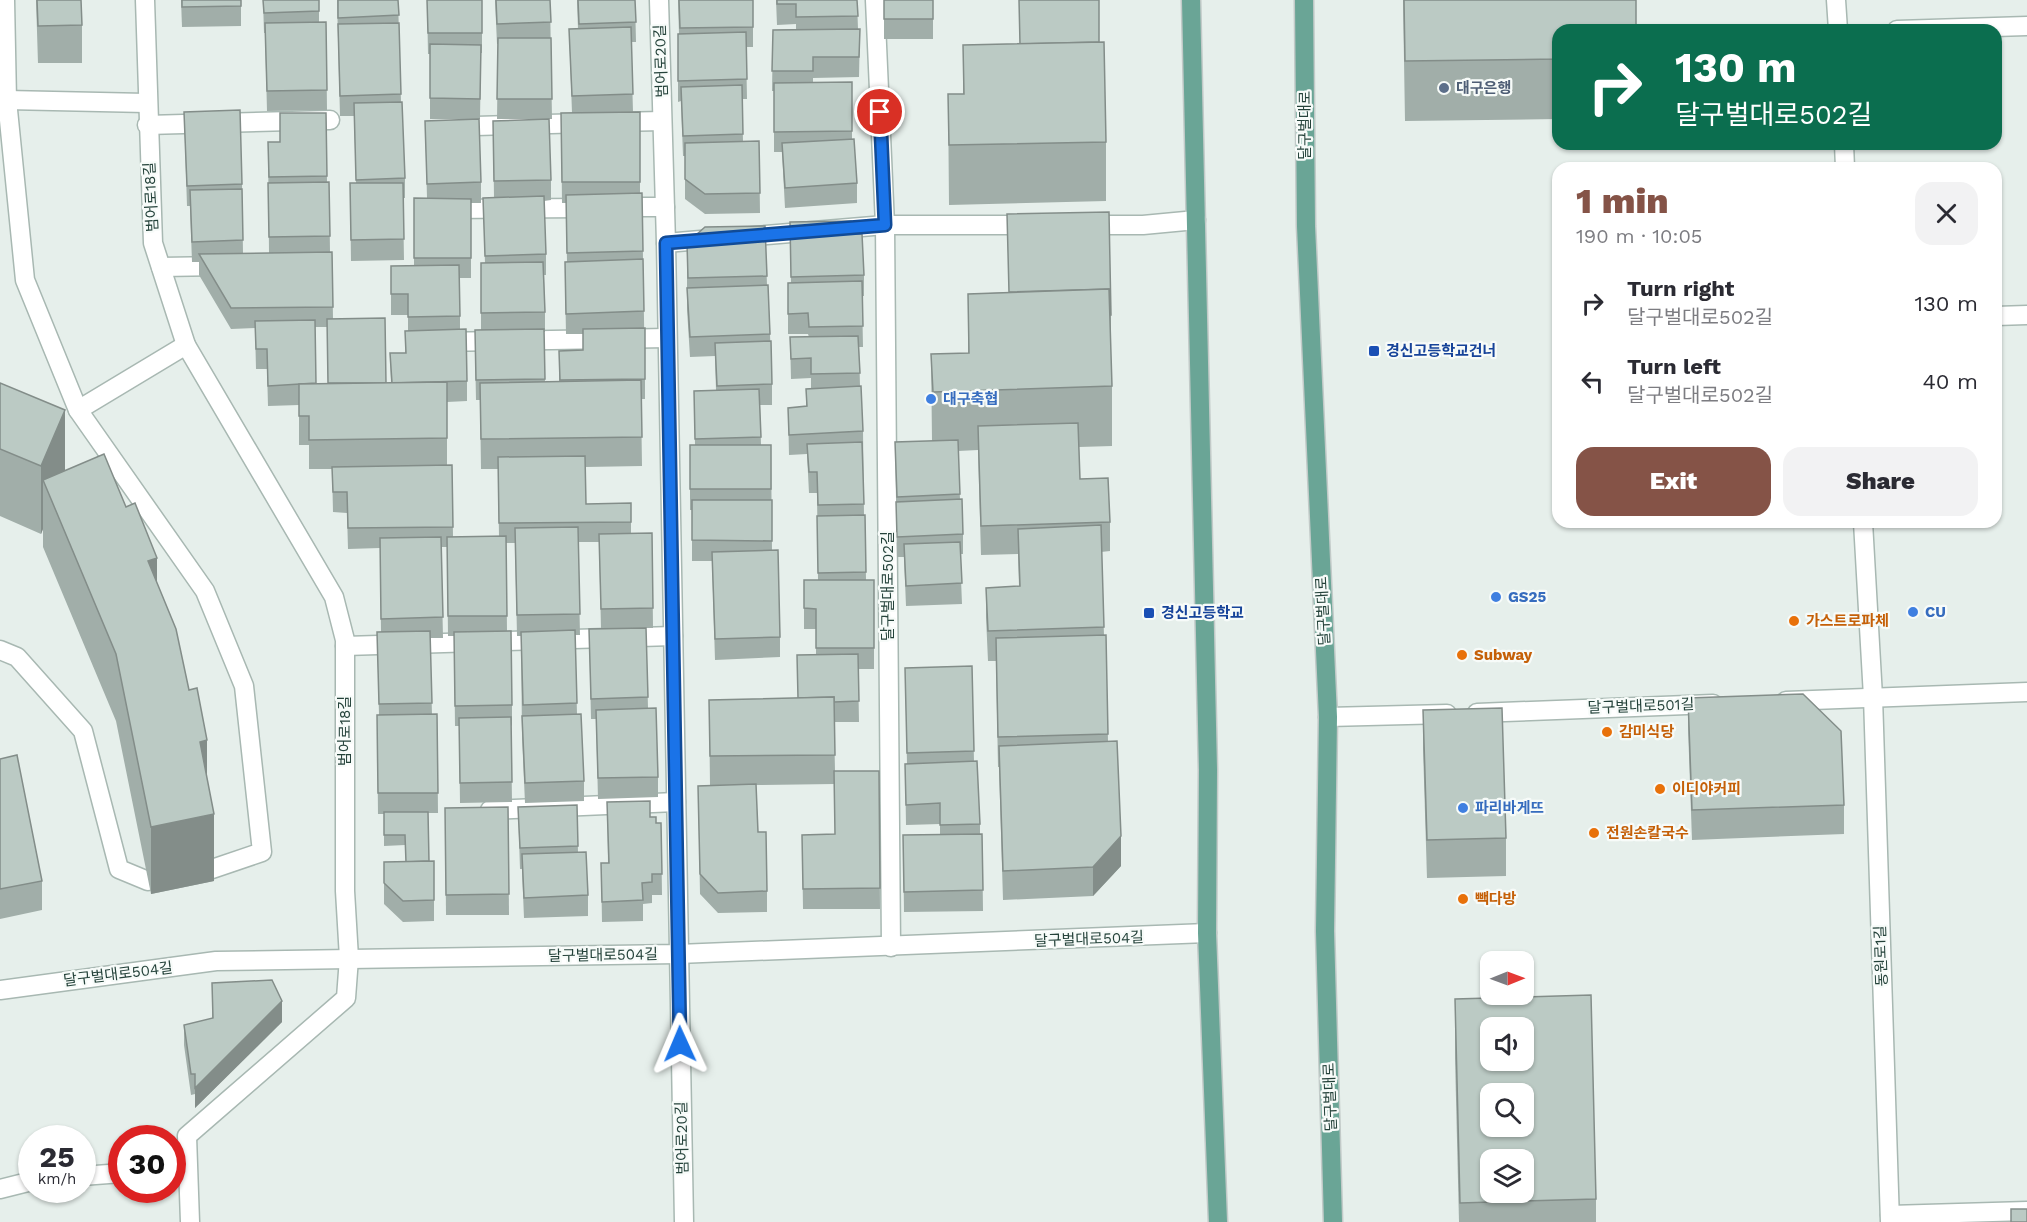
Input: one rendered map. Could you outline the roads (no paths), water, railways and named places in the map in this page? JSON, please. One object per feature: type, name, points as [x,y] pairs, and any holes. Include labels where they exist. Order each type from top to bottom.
[{"type":"main road","points":[[1191,0],[1208,770],[1207,933],[1218,1222]]},
{"type":"main road","name":"달구벌대로","points":[[1304,0],[1306,226],[1328,717],[1325,931],[1333,1222]]},
{"type":"street","points":[[5,0],[6,100],[25,280],[78,410],[205,591],[244,686],[262,852],[212,869]]},
{"type":"street","name":"범어로18길","points":[[145,0],[146,103],[153,243],[186,345],[334,597],[345,646],[345,891],[349,958],[346,998],[188,1136],[186,1146]]},
{"type":"street","name":"범어로20길","points":[[659,0],[668,338],[684,1222]]},
{"type":"street","name":"달구벌대로502길","points":[[875,0],[885,225],[891,947]]},
{"type":"street","points":[[1836,0],[1838,24]]},
{"type":"street","points":[[2002,27],[2027,26]]},
{"type":"street","points":[[6,100],[146,103]]},
{"type":"street","points":[[147,125],[330,120]]},
{"type":"street","points":[[476,126],[662,121]]},
{"type":"street","points":[[449,208],[665,207]]},
{"type":"street","points":[[666,243],[885,225],[1143,225],[1196,220]]},
{"type":"street","points":[[161,267],[244,266]]},
{"type":"street","points":[[2002,316],[2027,315]]},
{"type":"street","points":[[439,342],[668,338]]},
{"type":"street","points":[[78,410],[186,345]]},
{"type":"street","name":"동원로1길","points":[[1863,528],[1873,698],[1890,1218],[2027,1211]]},
{"type":"street","points":[[345,646],[673,636]]},
{"type":"street","points":[[0,650],[17,657],[83,731],[119,869],[148,881]]},
{"type":"street","points":[[1773,701],[2027,692]]},
{"type":"street","name":"달구벌대로501길","points":[[1328,717],[1727,703]]},
{"type":"street","points":[[490,810],[676,802]]},
{"type":"street","name":"달구벌대로504길","points":[[0,990],[216,962],[678,954],[1207,933]]},
{"type":"street","points":[[0,1189],[18,1184]]},
{"type":"street","name":"범어로18길","points":[[186,1199],[190,1222]]},
{"type":"place","name":"대구은행","points":[[1444,88]]},
{"type":"place","name":"경신고등학교건너","points":[[1374,351]]},
{"type":"place","name":"대구축협","points":[[931,399]]},
{"type":"place","name":"GS25","points":[[1496,597]]},
{"type":"place","name":"CU","points":[[1913,612]]},
{"type":"place","name":"경신고등학교","points":[[1149,613]]},
{"type":"place","name":"가스트로파체","points":[[1794,621]]},
{"type":"place","name":"Subway","points":[[1462,655]]},
{"type":"place","name":"감미식당","points":[[1607,732]]},
{"type":"place","name":"이디야커피","points":[[1660,789]]},
{"type":"place","name":"파리바게뜨","points":[[1463,808]]},
{"type":"place","name":"전원손칼국수","points":[[1594,833]]},
{"type":"place","name":"빽다방","points":[[1463,899]]}]
